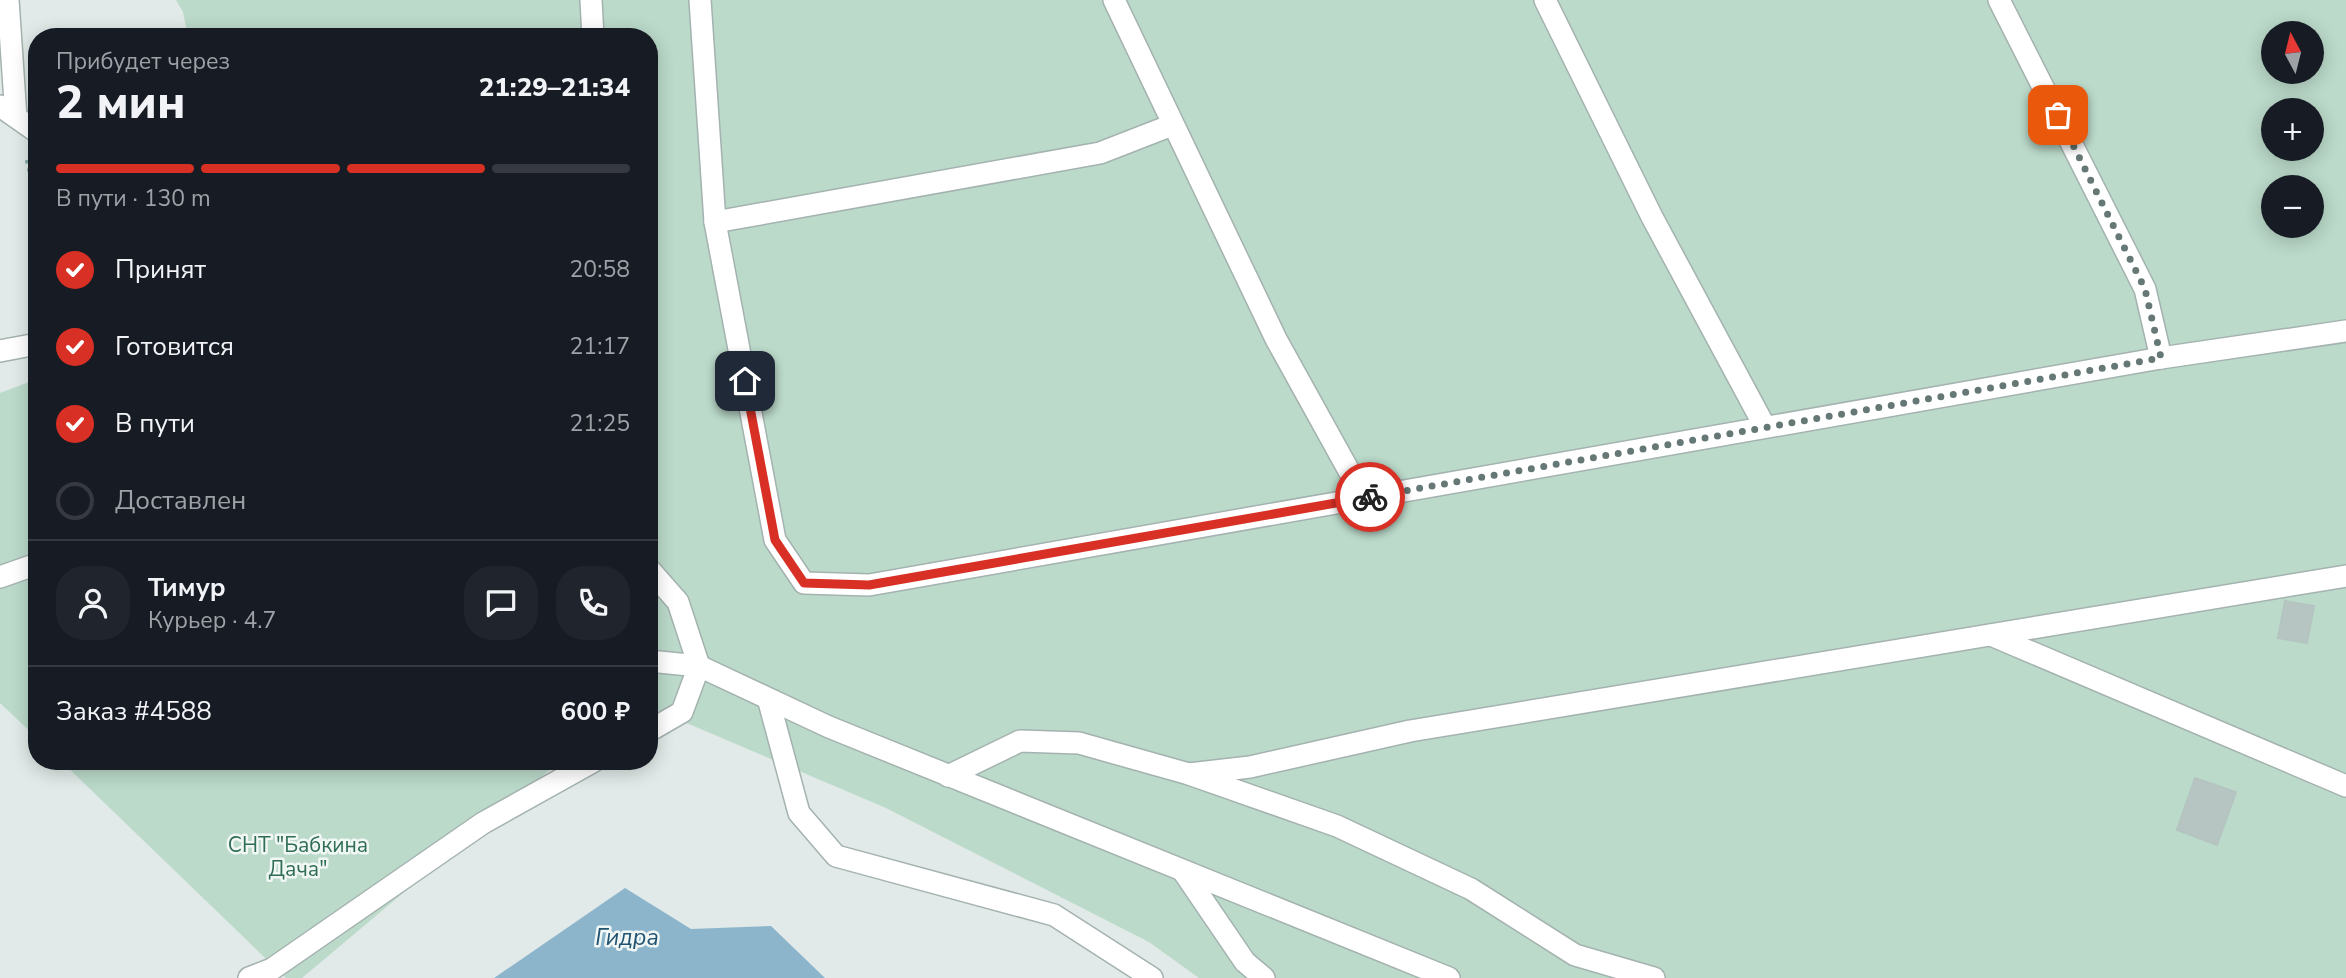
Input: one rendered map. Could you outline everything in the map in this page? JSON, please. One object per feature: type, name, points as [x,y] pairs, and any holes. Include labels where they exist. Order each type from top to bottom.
[{"type":"street","points":[[8,0],[8,111],[28,125]]},
{"type":"street","points":[[591,0],[593,28]]},
{"type":"street","points":[[701,0],[715,222],[775,540],[804,583],[869,585],[2161,358],[2346,331]]},
{"type":"street","points":[[1115,0],[1172,125],[1276,339],[1364,498]]},
{"type":"street","points":[[1545,0],[1652,217],[1765,427]]},
{"type":"street","points":[[1999,0],[2145,289],[2161,358]]},
{"type":"street","points":[[715,222],[1100,153],[1172,125]]},
{"type":"street","points":[[0,351],[28,346]]},
{"type":"street","points":[[0,577],[28,567]]},
{"type":"street","points":[[1189,774],[1250,767],[1410,731],[2346,576]]},
{"type":"street","points":[[658,579],[678,601],[699,666],[682,712],[658,725]]},
{"type":"street","points":[[1990,635],[2346,786]]},
{"type":"street","points":[[658,663],[699,666],[769,702],[1449,978]]},
{"type":"street","points":[[769,702],[799,813],[836,856],[1054,915],[1152,978]]},
{"type":"street","points":[[948,776],[1020,741],[1079,743],[1189,774],[1337,826],[1471,888],[1575,955],[1654,978]]},
{"type":"street","points":[[249,978],[272,970],[483,823],[578,770]]},
{"type":"street","points":[[1183,871],[1245,962],[1264,978]]},
{"type":"green space","points":[[176,0],[2346,0],[2346,978],[1199,978],[1149,942],[886,808],[658,711],[658,28],[186,28],[183,12]]},
{"type":"green space","points":[[28,382],[28,729],[0,703],[0,393]]},
{"type":"green space","name":"СНТ \"Бабкина Дача\"","points":[[70,770],[549,770],[302,978],[286,978]]},
{"type":"water","name":"Гидра","points":[[625,888],[691,929],[771,926],[825,978],[494,978]]},
{"type":"building","points":[[2285,601],[2314,606],[2307,643],[2278,638]]},
{"type":"building","points":[[2195,778],[2236,792],[2217,845],[2177,830]]},
{"type":"way so far","points":[[1370,497],[2161,358],[2145,289],[2058,115]]},
{"type":"route","points":[[745,381],[775,540],[804,583],[869,585],[1370,497]]}]
